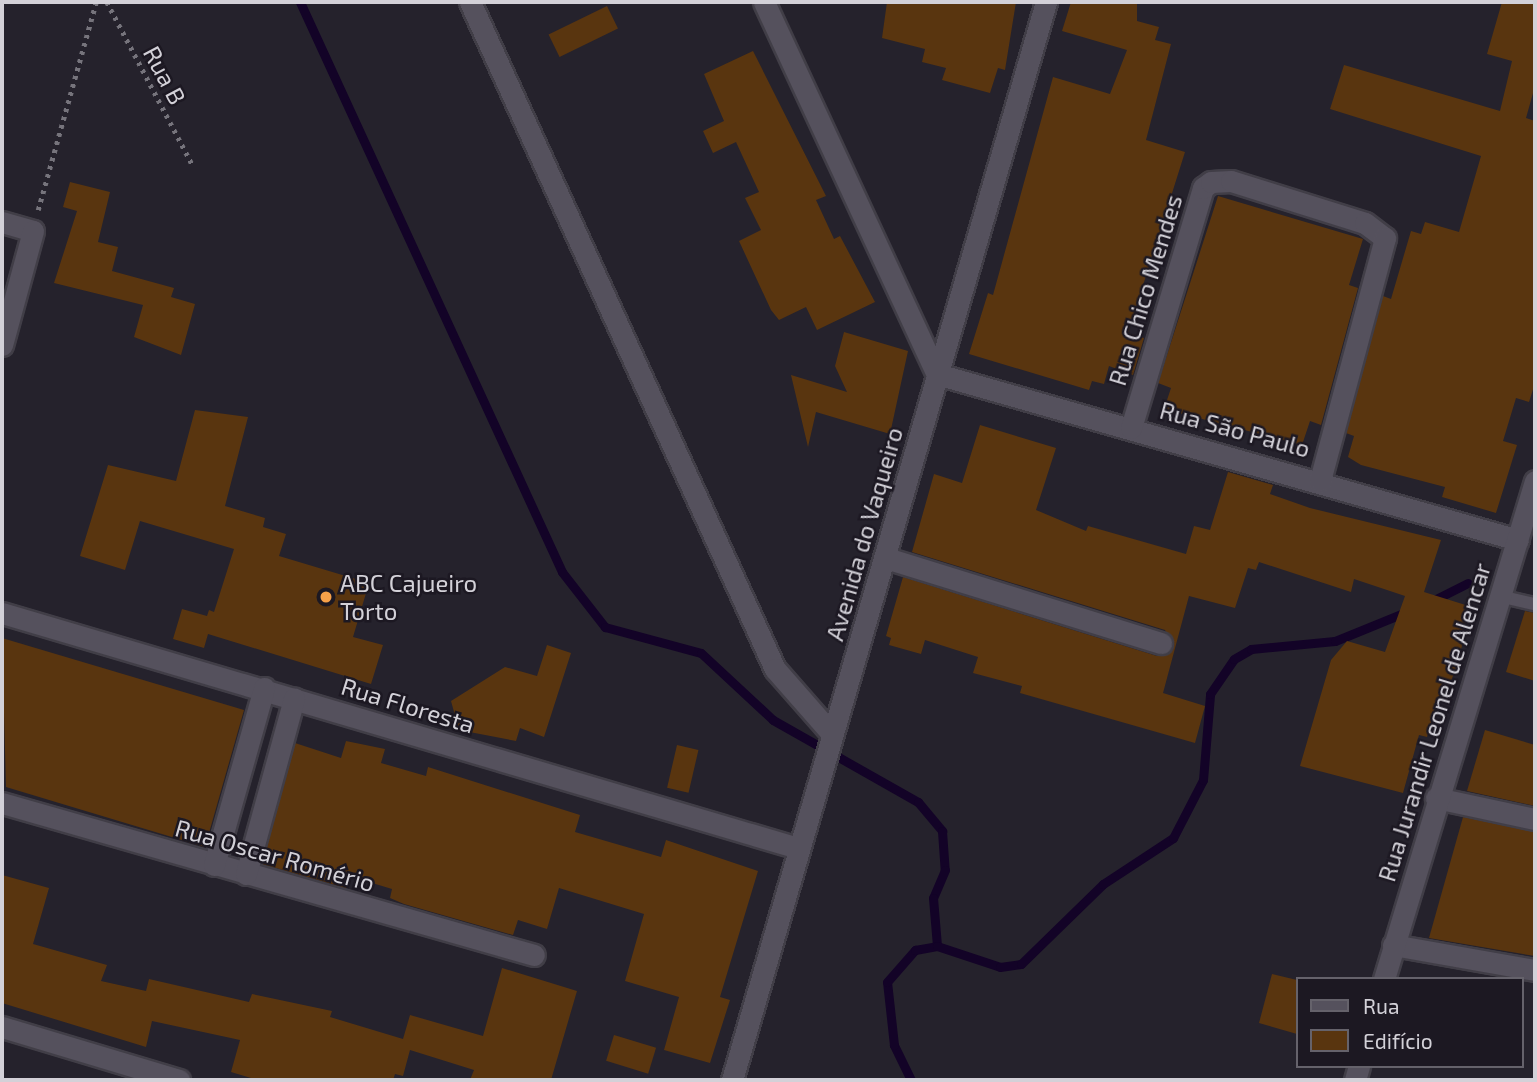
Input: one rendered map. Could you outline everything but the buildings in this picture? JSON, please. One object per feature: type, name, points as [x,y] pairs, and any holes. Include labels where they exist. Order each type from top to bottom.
[{"type":"street","points":[[470,2],[775,669],[832,735]]},
{"type":"street","points":[[764,2],[937,373]]},
{"type":"street","name":"Avenida do Vaqueiro","points":[[732,1080],[1046,2]]},
{"type":"street","name":"Rua Chico Mendes","points":[[1130,428],[1203,188],[1222,179],[1365,223],[1385,238],[1384,250],[1320,480]]},
{"type":"street","points":[[2,222],[33,231],[2,345]]},
{"type":"street","name":"Rua São Paulo","points":[[937,373],[1320,480],[1518,540]]},
{"type":"street","name":"Rua Jurandir Leonel de Alencar","points":[[1385,977],[1436,797],[1535,481]]},
{"type":"street","points":[[886,558],[1161,643]]},
{"type":"street","name":"Rua Floresta","points":[[2,613],[264,688],[798,848]]},
{"type":"street","points":[[214,865],[264,688]]},
{"type":"street","points":[[246,874],[294,698]]},
{"type":"street","points":[[1436,797],[1535,819]]},
{"type":"street","name":"Rua Oscar Romério","points":[[2,803],[534,956]]},
{"type":"street","points":[[1393,945],[1535,970]]},
{"type":"street","points":[[2,1027],[179,1080]]},
{"type":"lane","points":[[1499,596],[1535,604]]},
{"type":"path","points":[[33,231],[96,2]]},
{"type":"path","name":"Rua B","points":[[107,2],[192,164]]},
{"type":"waterway","points":[[300,2],[562,572],[605,627],[701,653],[773,720],[918,802],[942,831],[945,870],[933,898],[937,946]]},
{"type":"waterway","points":[[1432,601],[1468,583]]},
{"type":"waterway","points":[[911,1080],[894,1045],[887,982],[915,950],[937,946],[1000,967],[1021,964],[1103,884],[1173,838],[1203,780],[1210,694],[1234,659],[1251,649],[1335,641],[1406,612]]},
{"type":"place","name":"ABC Cajueiro Torto","points":[[326,597]]}]
